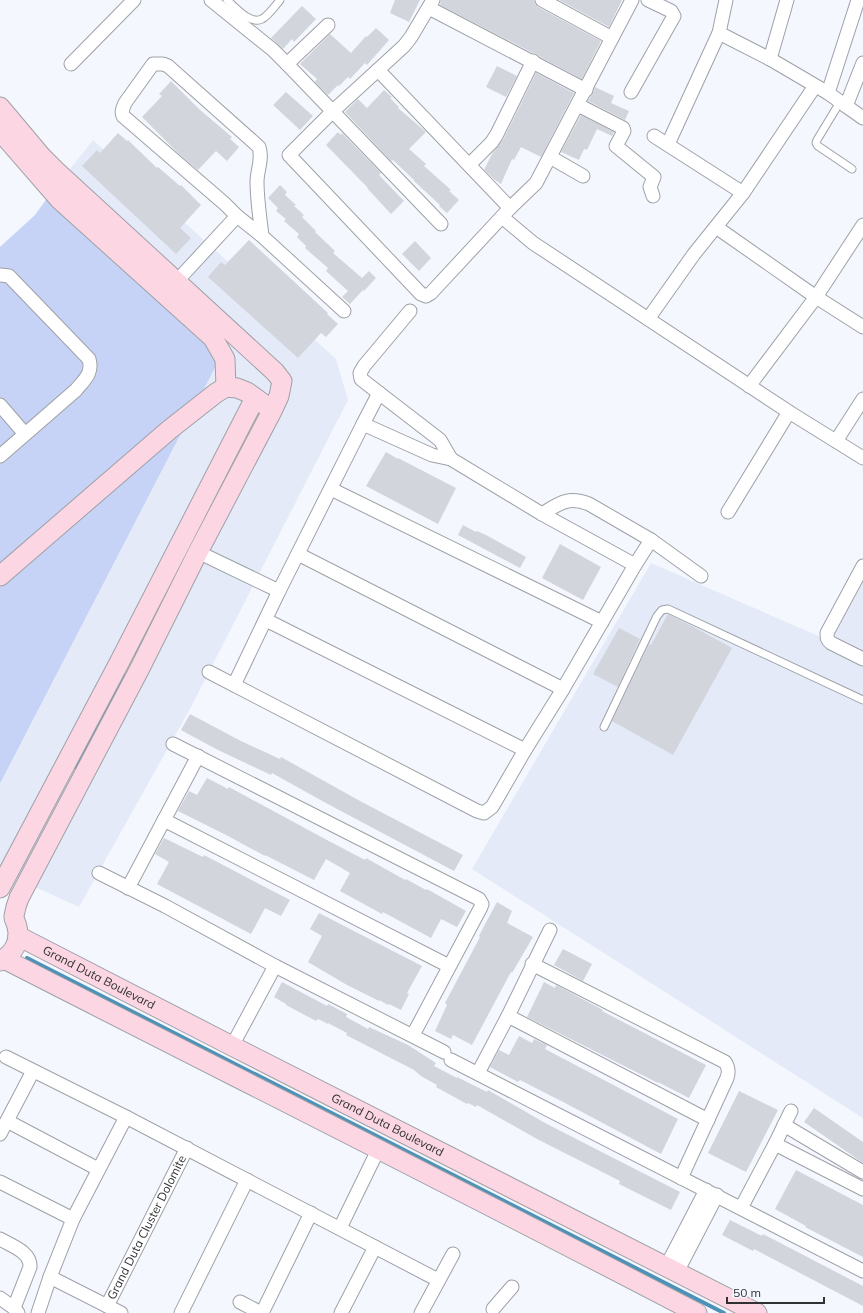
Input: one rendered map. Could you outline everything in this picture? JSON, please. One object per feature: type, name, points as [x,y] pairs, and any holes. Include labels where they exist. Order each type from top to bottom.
[{"type":"street","points":[[71,64],[134,0]]},
{"type":"street","points":[[212,0],[273,50],[441,224]]},
{"type":"street","points":[[542,0],[612,38]]},
{"type":"street","points":[[586,90],[431,4],[404,46],[333,111],[289,155],[421,294],[426,296],[431,293],[506,213],[532,188],[586,90],[632,0]]},
{"type":"street","points":[[631,92],[674,16],[671,11],[648,0]]},
{"type":"street","points":[[668,144],[719,33],[726,0]]},
{"type":"street","points":[[770,59],[787,0]]},
{"type":"street","points":[[828,93],[858,0]]},
{"type":"street","points":[[287,64],[328,25]]},
{"type":"street","points":[[719,33],[770,59],[828,93],[863,118]]},
{"type":"street","points":[[469,165],[492,142],[497,134],[533,61]]},
{"type":"street","points":[[843,104],[863,63]]},
{"type":"street","points":[[262,236],[257,180],[262,154],[259,147],[168,66],[163,64],[153,64],[125,103],[122,109],[123,116],[226,204],[237,216],[262,236],[344,310]]},
{"type":"street","points":[[378,70],[469,165],[506,213],[533,243],[749,386],[863,458]]},
{"type":"street","points":[[648,319],[743,193],[815,86]]},
{"type":"street","points":[[578,104],[622,128],[624,131],[616,146],[654,177],[650,187],[652,196]]},
{"type":"street","points":[[0,107],[42,157],[60,200],[213,338],[225,359],[226,387]]},
{"type":"street","points":[[0,131],[50,177],[176,282],[275,372],[282,381],[279,396],[272,411],[198,552],[0,888]]},
{"type":"street","points":[[654,136],[743,193]]},
{"type":"street","points":[[550,157],[583,176]]},
{"type":"street","points":[[176,282],[237,216]]},
{"type":"street","points":[[749,386],[816,297],[863,225]]},
{"type":"street","points":[[716,227],[816,297],[863,327]]},
{"type":"street","points":[[0,275],[9,276],[89,359],[91,366],[87,377],[76,390],[0,456]]},
{"type":"street","points":[[410,311],[364,366],[360,373],[361,379],[440,440],[451,459]]},
{"type":"street","points":[[0,576],[169,430],[209,398],[226,387],[242,390],[272,411]]},
{"type":"street","points":[[234,685],[279,591],[379,393]]},
{"type":"street","points":[[2,960],[11,953],[16,945],[19,898],[130,666],[255,398]]},
{"type":"street","points":[[836,442],[863,399]]},
{"type":"street","points":[[0,405],[25,434]]},
{"type":"street","points":[[728,512],[789,412]]},
{"type":"street","points":[[363,424],[432,455],[451,459],[542,514],[635,565]]},
{"type":"street","points":[[331,489],[602,622]]},
{"type":"street","points":[[542,514],[559,503],[570,500],[581,501],[589,504],[651,540],[701,576]]},
{"type":"street","points":[[209,672],[477,811],[484,812],[492,807],[651,540]]},
{"type":"street","points":[[198,552],[279,591]]},
{"type":"street","points":[[298,554],[563,689]]},
{"type":"street","points":[[863,566],[827,633],[827,637],[830,643],[863,660]]},
{"type":"street","points":[[266,620],[525,750]]},
{"type":"street","points":[[173,744],[480,899],[482,904],[481,907],[413,1035]]},
{"type":"street","points":[[128,888],[198,756]]},
{"type":"street","points":[[164,820],[449,966]]},
{"type":"street","points":[[99,873],[276,966],[413,1035],[478,1073],[863,1271]]},
{"type":"street","name":"Grand Duta Boulevard","points":[[16,927],[516,1205],[697,1313]]},
{"type":"street","points":[[478,1073],[550,930]]},
{"type":"street","name":"Grand Duta Boulevard","points":[[2,960],[378,1150],[672,1269],[758,1313]]},
{"type":"street","points":[[532,964],[725,1062],[729,1072],[727,1078],[681,1178]]},
{"type":"street","points":[[232,1046],[276,966]]},
{"type":"street","points":[[508,1016],[708,1120]]},
{"type":"street","name":"Grand Duta Cluster Dolomite","points":[[6,1057],[187,1148],[438,1280]]},
{"type":"street","points":[[0,1134],[33,1070]]},
{"type":"street","points":[[740,1208],[791,1111]]},
{"type":"street","points":[[38,1313],[50,1277],[73,1219],[126,1117]]},
{"type":"street","points":[[7,1121],[98,1169]]},
{"type":"street","points":[[784,1125],[863,1172]]},
{"type":"street","points":[[775,1144],[863,1189]]},
{"type":"street","name":"Grand Duta Cluster Dolomite","points":[[107,1306],[187,1148]]},
{"type":"street","points":[[340,1228],[378,1150]]},
{"type":"street","points":[[181,1313],[247,1180]]},
{"type":"street","points":[[0,1182],[73,1219]]},
{"type":"street","points":[[672,1269],[711,1192]]},
{"type":"street","points":[[240,1302],[262,1313],[311,1213]]},
{"type":"street","points":[[0,1239],[23,1252],[29,1258],[30,1262],[30,1267],[16,1310],[0,1298]]},
{"type":"street","points":[[341,1313],[375,1247]]},
{"type":"street","points":[[421,1313],[453,1254]]},
{"type":"street","name":"Grand Duta Cluster Dolomite","points":[[50,1277],[121,1313]]},
{"type":"street","points":[[495,1312],[512,1287]]},
{"type":"lane","points":[[227,0],[246,17],[257,20],[263,18],[280,0]]},
{"type":"lane","points":[[843,104],[816,143],[818,146],[852,169]]},
{"type":"lane","points":[[604,727],[657,616],[662,610],[668,609],[863,700]]},
{"type":"shaded area","points":[[93,140],[336,359],[348,400],[191,707],[79,907],[0,871],[0,785],[221,356],[48,197]]},
{"type":"shaded area","points":[[48,197],[221,356],[0,784],[0,247],[35,215]]},
{"type":"shaded area","points":[[651,563],[823,638],[863,574],[863,1118],[472,869]]},
{"type":"building","points":[[395,0],[420,0],[409,22],[390,13]]},
{"type":"building","points":[[441,0],[534,0],[538,7],[601,41],[582,79],[537,54],[440,5]]},
{"type":"building","points":[[559,0],[622,0],[609,27]]},
{"type":"building","points":[[302,6],[316,19],[294,42],[292,39],[283,49],[271,38]]},
{"type":"building","points":[[376,28],[389,40],[367,65],[365,63],[350,79],[348,77],[328,95],[315,82],[317,79],[300,64],[330,34],[351,53],[366,36],[367,37]]},
{"type":"building","points":[[497,66],[517,76],[506,97],[486,87]]},
{"type":"building","points":[[536,73],[574,93],[541,157],[521,147],[514,160],[512,159],[501,184],[484,170],[492,154],[504,138]]},
{"type":"building","points":[[171,81],[199,109],[232,137],[230,139],[239,147],[227,161],[216,151],[198,170],[179,154],[142,117],[162,96],[159,94]]},
{"type":"building","points":[[595,87],[614,96],[611,103],[629,111],[625,120],[588,101]]},
{"type":"building","points":[[384,90],[392,97],[390,98],[399,107],[398,108],[426,132],[409,149],[426,164],[424,166],[451,190],[449,191],[459,200],[447,213],[393,160],[391,161],[345,112],[358,99],[367,108]]},
{"type":"building","points":[[286,92],[313,116],[300,130],[273,105]]},
{"type":"building","points":[[581,115],[614,132],[612,136],[597,129],[587,150],[584,149],[579,160],[561,152]]},
{"type":"building","points":[[338,132],[341,135],[342,133],[381,173],[379,175],[404,201],[391,214],[326,145]]},
{"type":"building","points":[[118,133],[127,141],[128,140],[157,168],[158,167],[180,186],[181,185],[201,205],[180,228],[191,238],[176,254],[82,166],[97,150],[100,153]]},
{"type":"building","points":[[280,185],[287,192],[285,195],[304,215],[302,217],[335,251],[333,253],[362,278],[369,271],[376,278],[350,304],[342,297],[348,291],[326,271],[328,268],[305,248],[306,246],[297,237],[299,234],[284,221],[286,219],[276,211],[278,208],[268,198]]},
{"type":"building","points":[[249,240],[338,324],[326,337],[321,333],[298,358],[208,277],[221,262],[225,265]]},
{"type":"building","points":[[415,241],[431,258],[419,271],[402,254]]},
{"type":"building","points":[[386,452],[456,488],[438,524],[366,486]]},
{"type":"building","points":[[463,525],[476,532],[477,531],[486,535],[526,557],[520,568],[458,535]]},
{"type":"building","points":[[560,544],[601,567],[583,600],[542,578]]},
{"type":"building","points":[[668,614],[732,648],[673,755],[612,721],[649,644],[651,645]]},
{"type":"building","points":[[619,628],[640,639],[618,687],[593,674]]},
{"type":"building","points":[[190,714],[239,740],[280,759],[281,757],[360,801],[463,855],[454,871],[272,773],[271,775],[218,750],[181,730]]},
{"type":"building","points":[[207,778],[228,789],[229,787],[365,860],[366,858],[466,911],[457,927],[441,919],[431,938],[340,891],[350,873],[326,859],[314,880],[178,811],[189,791],[197,795]]},
{"type":"building","points":[[164,838],[203,857],[204,855],[290,900],[281,916],[265,908],[251,934],[157,884],[169,862],[155,854]]},
{"type":"building","points":[[497,902],[512,911],[507,923],[533,937],[512,973],[511,972],[472,1045],[453,1035],[451,1039],[435,1031],[447,1005],[445,1003]]},
{"type":"building","points":[[319,913],[422,966],[407,993],[409,994],[401,1010],[347,985],[308,962],[322,936],[310,929]]},
{"type":"building","points":[[563,949],[592,964],[583,981],[554,965]]},
{"type":"building","points":[[282,982],[327,1006],[328,1004],[347,1014],[346,1017],[368,1029],[369,1027],[408,1045],[436,1063],[434,1066],[487,1092],[488,1090],[545,1123],[680,1192],[671,1210],[619,1184],[620,1181],[537,1139],[477,1105],[476,1107],[468,1103],[467,1104],[436,1087],[437,1085],[421,1076],[414,1070],[346,1035],[347,1033],[318,1019],[316,1021],[286,1005],[274,997]]},
{"type":"building","points":[[544,982],[555,988],[556,985],[603,1010],[602,1011],[706,1065],[689,1098],[527,1017]]},
{"type":"building","points":[[519,1036],[532,1043],[534,1039],[547,1045],[545,1049],[678,1119],[661,1154],[520,1080],[518,1082],[490,1067],[499,1050],[509,1055]]},
{"type":"building","points":[[739,1091],[778,1110],[746,1172],[708,1153]]},
{"type":"building","points":[[814,1108],[863,1142],[863,1163],[804,1122]]},
{"type":"building","points":[[796,1170],[863,1205],[863,1257],[805,1227],[806,1226],[775,1209]]},
{"type":"building","points":[[730,1220],[762,1236],[763,1234],[863,1286],[863,1306],[754,1249],[753,1251],[722,1235]]},
{"type":"waterway","points":[[135,653],[166,593]]},
{"type":"waterway","points":[[75,767],[124,676]]},
{"type":"waterway","points":[[27,958],[724,1313]]}]
